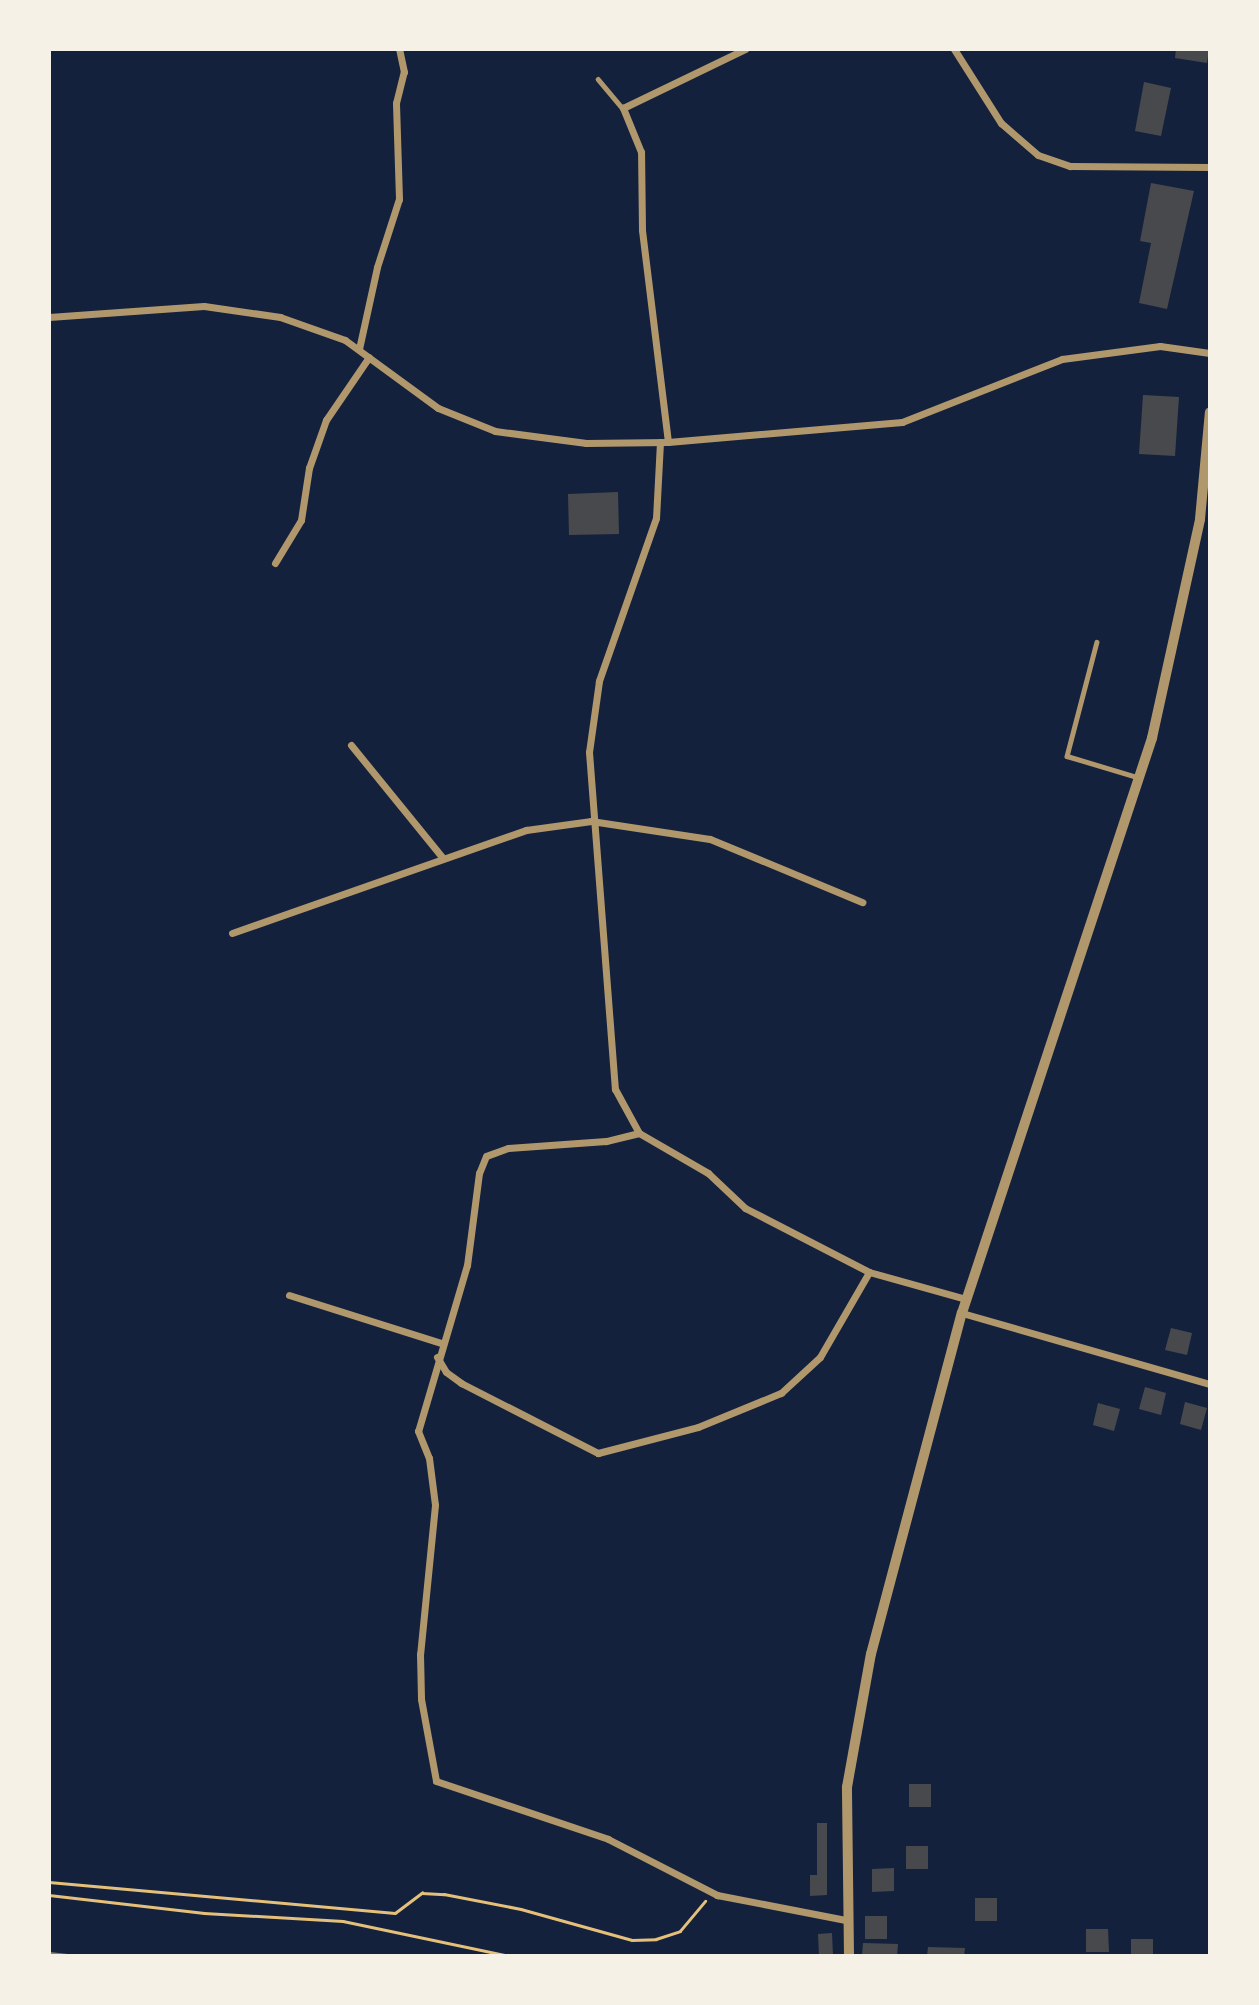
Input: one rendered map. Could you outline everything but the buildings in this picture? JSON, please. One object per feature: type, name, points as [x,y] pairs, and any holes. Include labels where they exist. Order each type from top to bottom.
[{"type":"street","points":[[359,349],[377,267],[399,199],[396,103],[404,72],[399,49]]},
{"type":"street","points":[[744,49],[623,108],[641,152],[642,230],[664,442],[656,518],[599,681],[589,752],[591,821],[615,1089],[639,1133],[708,1173],[745,1208],[869,1272],[966,1299]]},
{"type":"street","points":[[954,49],[1001,123],[1038,155],[1070,166],[1210,167]]},
{"type":"street","points":[[49,317],[204,306],[311,326],[359,349],[438,408],[495,431],[586,443],[664,442],[902,422],[1049,364],[1105,350],[1160,346],[1210,353]]},
{"type":"street","points":[[275,564],[301,520],[309,468],[326,420],[369,357]]},
{"type":"street","points":[[849,1956],[846,1920],[847,1787],[871,1654],[966,1299],[1141,778],[1200,519],[1210,412]]},
{"type":"street","points":[[351,745],[442,857]]},
{"type":"street","points":[[232,933],[442,857],[526,830],[591,821],[709,839],[862,902]]},
{"type":"street","points":[[639,1133],[606,1141],[508,1148],[486,1156],[474,1196],[467,1265],[441,1343],[418,1431],[429,1458],[435,1505],[420,1654],[426,1733],[436,1781],[608,1839],[717,1895],[846,1920]]},
{"type":"street","points":[[437,1357],[446,1372],[461,1383],[598,1453],[698,1427],[781,1393],[820,1357],[869,1272]]},
{"type":"street","points":[[289,1295],[441,1343]]},
{"type":"street","points":[[962,1312],[1210,1384]]},
{"type":"lane","points":[[598,79],[623,108]]},
{"type":"lane","points":[[1097,642],[1067,757],[1141,778]]},
{"type":"path","points":[[49,1882],[378,1913],[395,1913],[422,1894],[444,1894],[521,1909],[632,1940],[656,1940],[680,1931],[699,1904],[717,1895]]},
{"type":"path","points":[[49,1895],[204,1913],[343,1921],[509,1956]]},
{"type":"railway","points":[[49,1954],[67,1956]]}]
